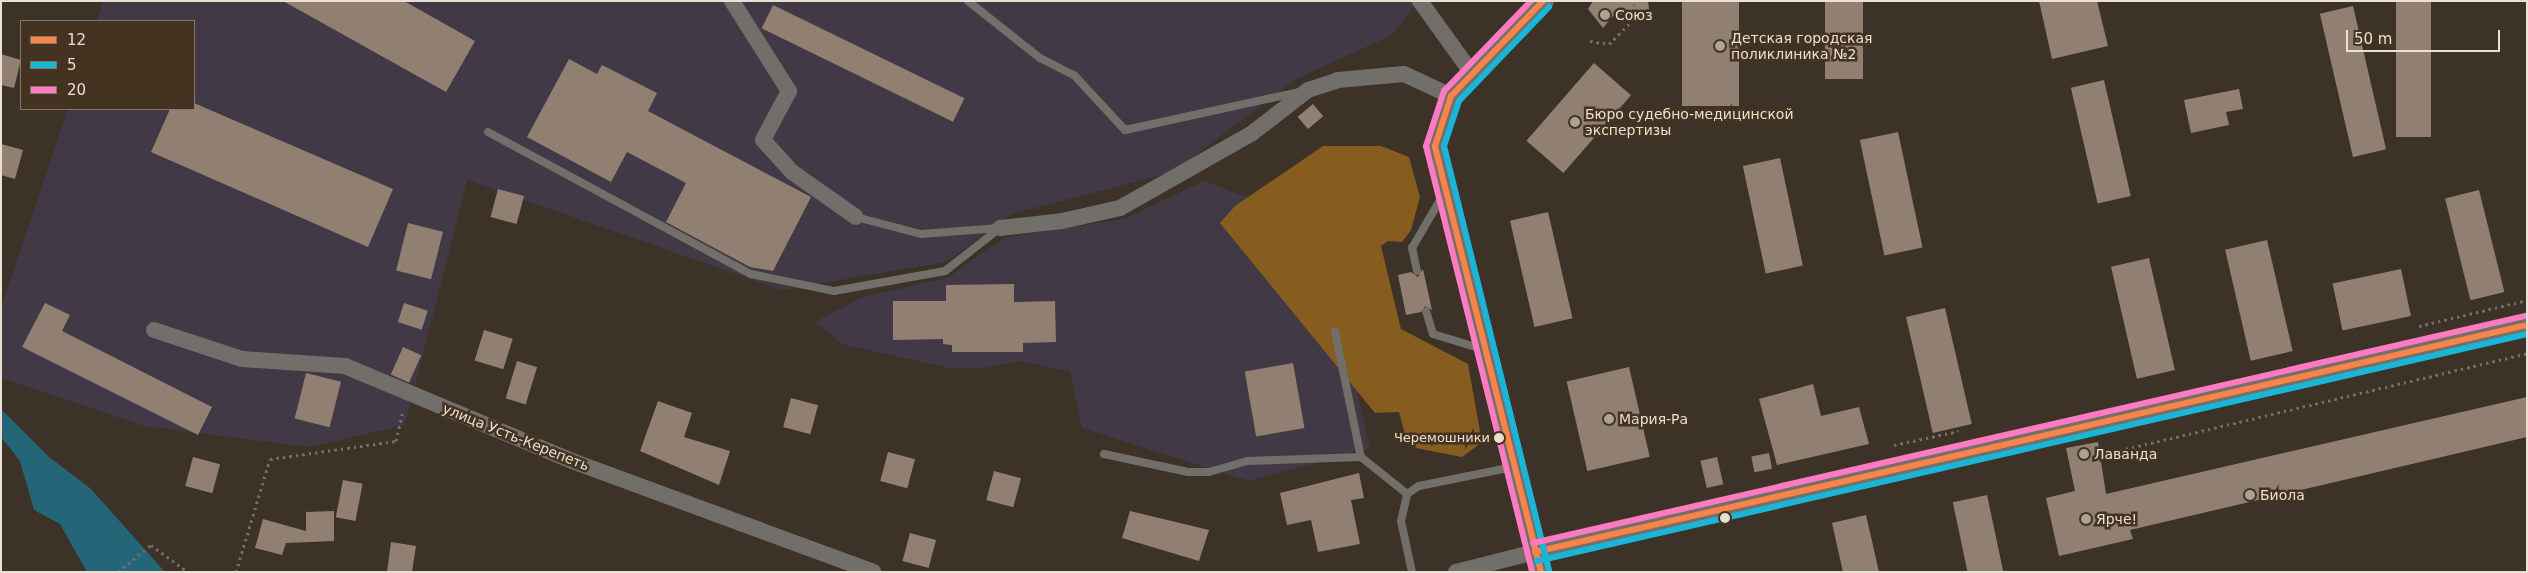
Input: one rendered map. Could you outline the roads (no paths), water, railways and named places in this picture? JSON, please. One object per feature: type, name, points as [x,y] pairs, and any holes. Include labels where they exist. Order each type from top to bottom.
[{"type":"main road","points":[[1543,1],[1471,72],[1452,96],[1438,130],[1436,163],[1486,350],[1538,562],[2527,325]]},
{"type":"street","points":[[732,1],[789,91],[764,140],[792,172],[856,217]]},
{"type":"street","points":[[1420,1],[1471,72]]},
{"type":"street","points":[[1000,228],[1062,221],[1120,208],[1251,134],[1308,90],[1338,80],[1404,74],[1452,96]]},
{"type":"street","name":"улица Усть-Керепеть","points":[[154,330],[242,360],[345,366],[572,461],[874,572]]},
{"type":"street","points":[[1456,572],[1538,562]]},
{"type":"lane","points":[[968,1],[1040,58],[1074,75],[1125,130],[1308,90]]},
{"type":"lane","points":[[488,132],[751,274],[834,291],[945,271],[1000,228]]},
{"type":"lane","points":[[1417,271],[1412,248],[1444,194]]},
{"type":"lane","points":[[856,217],[921,234],[1000,228]]},
{"type":"lane","points":[[1426,311],[1433,334],[1486,350]]},
{"type":"lane","points":[[1335,332],[1361,457],[1406,494]]},
{"type":"lane","points":[[1104,454],[1188,472],[1209,472],[1247,461],[1361,457]]},
{"type":"lane","points":[[1412,572],[1400,522],[1406,494],[1419,486],[1515,466]]},
{"type":"water","points":[[1,409],[49,457],[91,489],[165,572],[87,572],[60,524],[34,510],[20,461],[1,437]]},
{"type":"place","name":"Союз","points":[[1605,15]]},
{"type":"place","name":"Детская городская поликлиника №2","points":[[1720,46]]},
{"type":"place","name":"Бюро судебно-медицинской экспертизы","points":[[1575,122]]},
{"type":"place","name":"Мария-Ра","points":[[1609,419]]},
{"type":"place","name":"Черемошники","points":[[1499,438]]},
{"type":"place","name":"Лаванда","points":[[2084,454]]},
{"type":"place","name":"Биола","points":[[2250,495]]},
{"type":"place","name":"Ярче!","points":[[2086,519]]}]
